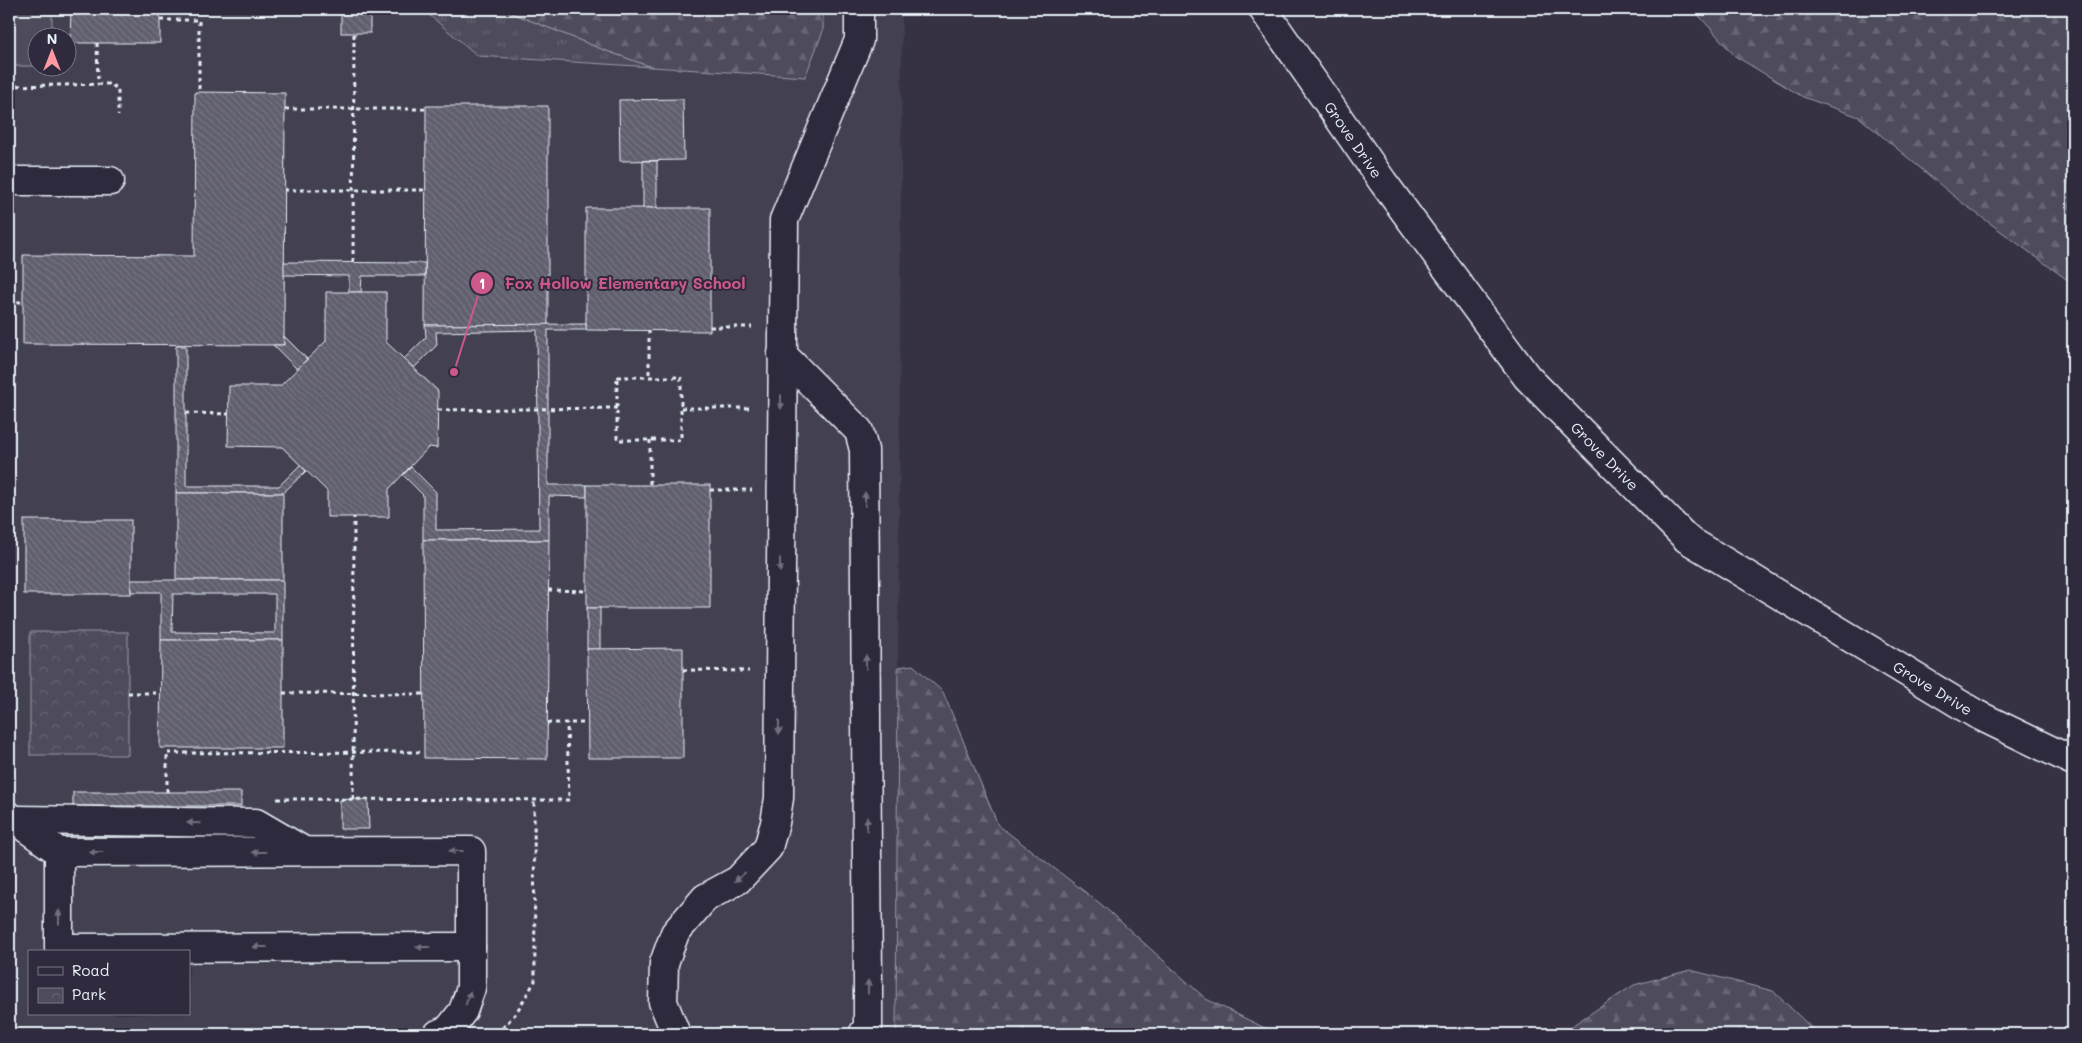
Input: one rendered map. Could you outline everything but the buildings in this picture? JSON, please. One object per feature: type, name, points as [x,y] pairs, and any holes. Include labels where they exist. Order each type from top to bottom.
[{"type":"street","points":[[676,1034],[663,1002],[664,962],[675,933],[705,898],[738,880],[768,848],[775,824],[778,798],[784,220],[859,40],[859,9]]},
{"type":"street","name":"Grove Drive","points":[[1263,9],[1383,182],[1527,377],[1687,539],[1976,714],[2073,761]]},
{"type":"street","points":[[9,181],[110,181]]},
{"type":"street","points":[[782,354],[859,431],[864,450],[868,1027],[863,1034]]},
{"type":"street","points":[[12,818],[59,852],[471,851],[471,988],[463,1011],[450,1029],[438,1034]]},
{"type":"street","points":[[12,818],[256,824],[305,852]]},
{"type":"street","points":[[59,852],[59,948],[471,947]]},
{"type":"path","points":[[160,20],[199,20],[199,92]]},
{"type":"path","points":[[353,262],[354,33]]},
{"type":"path","points":[[97,43],[98,84]]},
{"type":"path","points":[[9,86],[111,84],[118,90],[118,116]]},
{"type":"path","points":[[285,109],[426,109]]},
{"type":"path","points":[[284,190],[425,190]]},
{"type":"path","points":[[9,302],[23,302]]},
{"type":"path","points":[[710,327],[755,327]]},
{"type":"path","points":[[649,330],[649,377]]},
{"type":"path","points":[[617,377],[649,377],[681,377],[681,440],[617,440],[617,377]]},
{"type":"path","points":[[438,410],[617,408]]},
{"type":"path","points":[[681,408],[755,408]]},
{"type":"path","points":[[186,413],[228,414]]},
{"type":"path","points":[[650,440],[650,485]]},
{"type":"path","points":[[710,490],[755,490]]},
{"type":"path","points":[[353,799],[354,518]]},
{"type":"path","points":[[548,590],[587,591]]},
{"type":"path","points":[[682,670],[754,671]]},
{"type":"path","points":[[128,693],[161,693]]},
{"type":"path","points":[[283,693],[424,694]]},
{"type":"path","points":[[547,723],[587,723]]},
{"type":"path","points":[[269,799],[569,800],[567,723]]},
{"type":"path","points":[[166,792],[168,753],[424,752]]},
{"type":"path","points":[[497,1034],[516,1013],[535,982],[534,800]]},
{"type":"shaded area","points":[[9,9],[422,9],[478,56],[805,77],[823,31],[823,9],[902,9],[896,1034],[9,1034]]},
{"type":"green space","points":[[9,9],[52,9],[52,28],[28,28],[28,66],[9,66]]},
{"type":"green space","points":[[422,9],[502,9],[652,67],[478,56]]},
{"type":"green space","points":[[502,9],[823,9],[823,31],[805,77],[652,67]]},
{"type":"green space","points":[[1693,9],[2073,9],[2073,284],[1961,202],[1859,117],[1803,97],[1735,56]]},
{"type":"green space","points":[[30,632],[128,632],[128,755],[30,755]]},
{"type":"green space","points":[[913,665],[943,692],[998,825],[1102,905],[1206,999],[1277,1034],[896,1034],[898,667]]},
{"type":"green space","points":[[1690,970],[1773,991],[1818,1034],[1563,1034],[1576,1023],[1634,985]]},
{"type":"place","name":"Fox Hollow Elementary School","points":[[454,372]]}]
